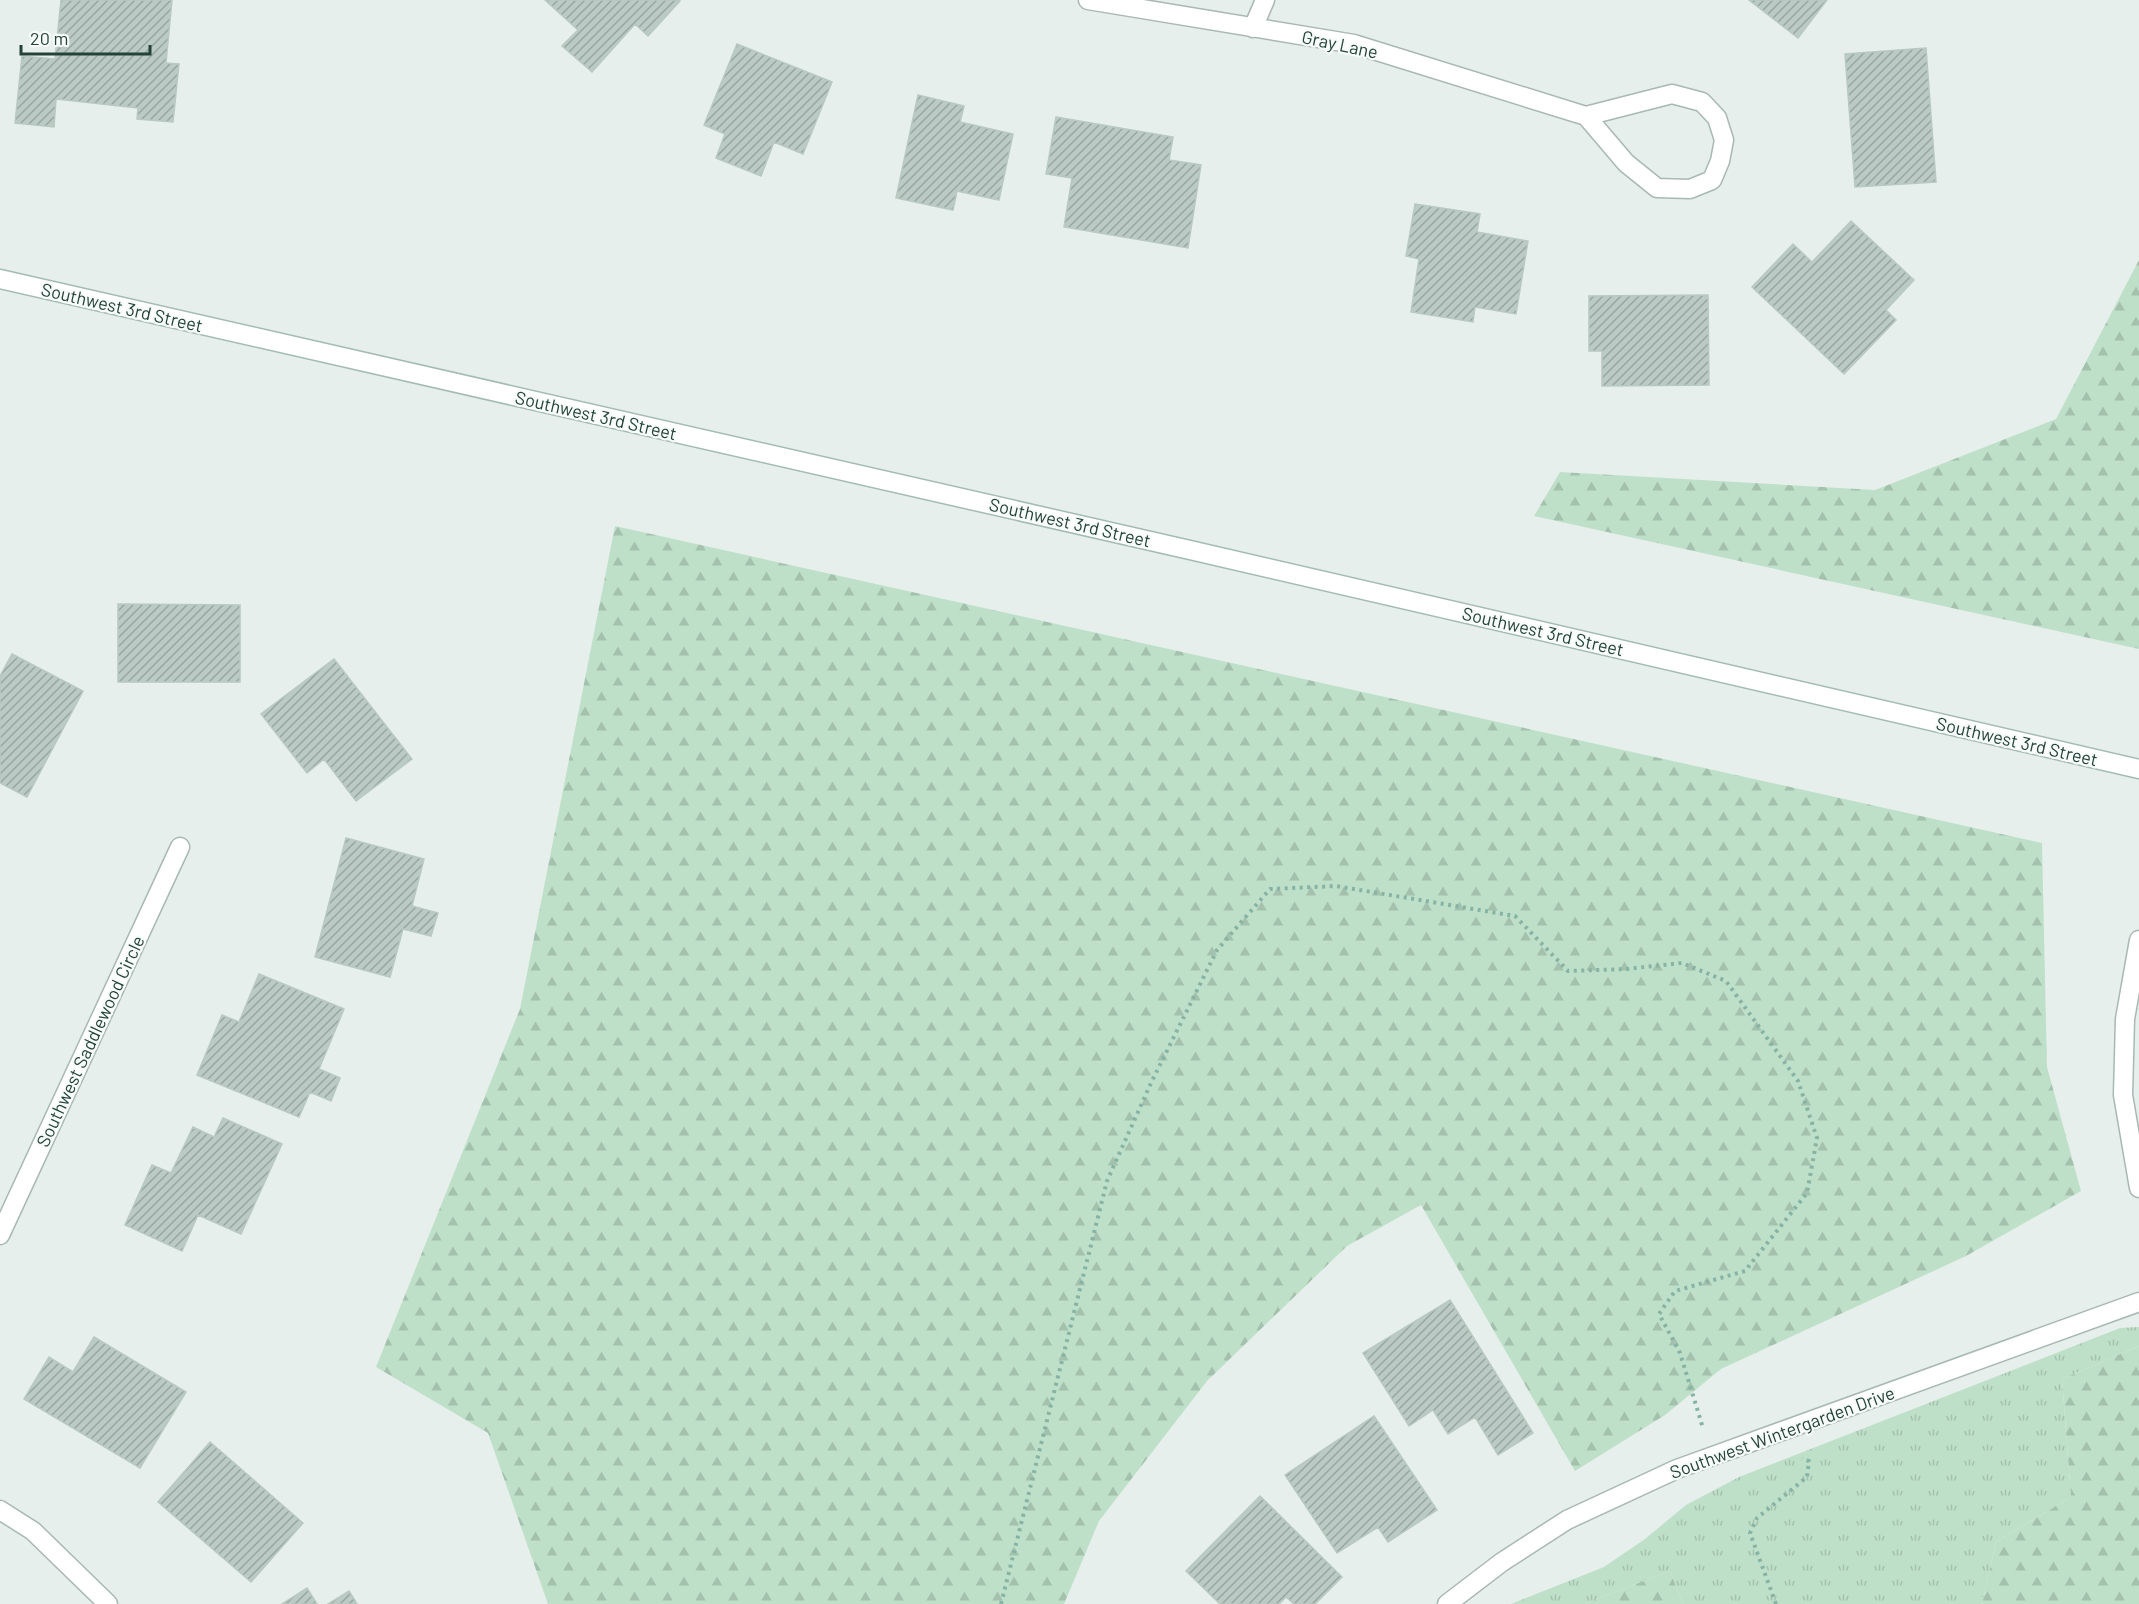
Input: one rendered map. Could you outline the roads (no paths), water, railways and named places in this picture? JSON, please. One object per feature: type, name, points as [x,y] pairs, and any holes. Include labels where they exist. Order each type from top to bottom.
[{"type":"street","name":"Gray Lane","points":[[1088,0],[1354,44],[1586,116]]},
{"type":"street","points":[[1253,28],[1265,0]]},
{"type":"street","points":[[1672,94],[1702,102],[1717,118],[1724,140],[1720,161],[1712,180],[1690,189],[1657,188],[1626,163],[1586,116],[1672,94]]},
{"type":"street","name":"Southwest 3rd Street","points":[[0,279],[1213,555],[2139,769]]},
{"type":"street","name":"Southwest Saddlewood Circle","points":[[0,1235],[180,847]]},
{"type":"street","points":[[2139,940],[2125,1019],[2123,1095],[2139,1188]]},
{"type":"street","name":"Southwest Wintergarden Drive","points":[[1447,1604],[1502,1562],[1567,1520],[1677,1469],[2139,1302]]},
{"type":"street","points":[[0,1510],[33,1531],[108,1604]]}]
